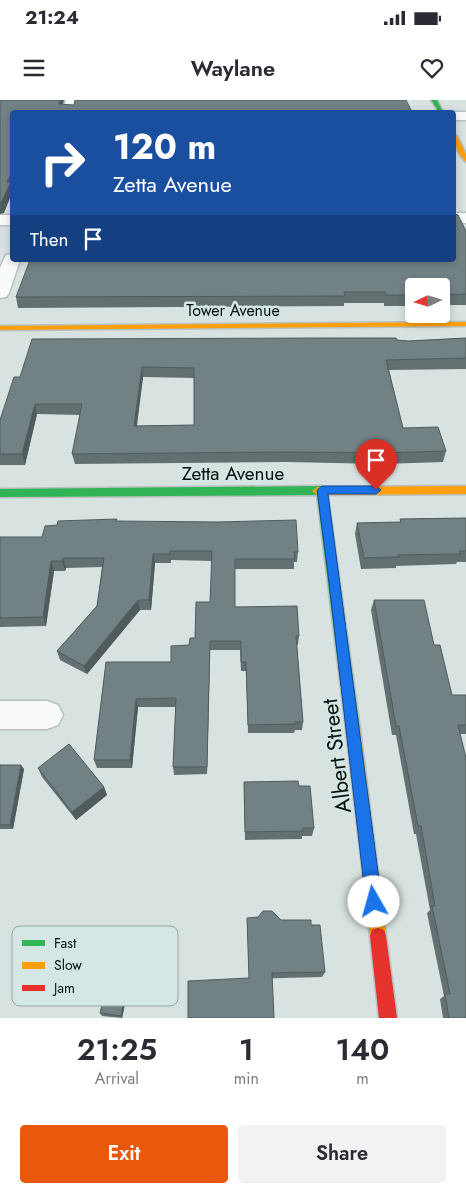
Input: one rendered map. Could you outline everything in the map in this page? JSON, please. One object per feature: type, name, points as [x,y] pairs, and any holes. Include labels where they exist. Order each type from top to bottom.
[{"type":"street","points":[[456,142],[466,160]]},
{"type":"street","points":[[0,293],[11,262]]},
{"type":"street","name":"Tower Avenue","points":[[0,328],[466,324]]},
{"type":"street","name":"Albert Street","points":[[322,490],[336,583],[388,1018]]},
{"type":"street","name":"Zetta Avenue","points":[[0,493],[466,490]]},
{"type":"street","points":[[0,715],[47,715]]},
{"type":"building","points":[[0,100],[60,100],[59,104],[74,105],[75,100],[406,100],[411,110],[10,110],[10,176],[7,182],[10,182],[10,184],[0,203]]},
{"type":"building","points":[[456,214],[458,215],[466,231],[466,294],[450,295],[450,278],[405,278],[405,295],[386,295],[385,292],[344,292],[345,296],[16,297],[29,262],[456,262]]},
{"type":"building","points":[[396,338],[397,340],[408,341],[466,338],[466,358],[386,360],[403,428],[438,427],[446,451],[385,453],[72,454],[82,404],[35,404],[22,454],[0,454],[0,420],[14,377],[20,377],[32,339]],"holes":[[[142,367],[194,368],[194,425],[134,426]]]},
{"type":"building","points":[[466,518],[466,551],[459,551],[460,554],[398,555],[399,557],[364,558],[357,523],[401,522],[400,519]]},
{"type":"building","points":[[117,519],[116,521],[217,522],[296,520],[298,552],[294,552],[295,559],[235,559],[235,607],[297,606],[299,636],[296,636],[303,722],[295,722],[296,724],[248,725],[246,662],[241,662],[241,641],[210,641],[207,767],[173,767],[176,698],[136,699],[130,760],[94,760],[106,662],[171,662],[171,646],[189,645],[190,638],[195,638],[196,602],[210,602],[212,551],[170,551],[170,554],[153,554],[149,600],[138,600],[84,666],[57,651],[97,606],[104,558],[63,558],[62,561],[51,561],[43,617],[0,618],[0,537],[42,537],[45,526],[57,525],[58,521]]},
{"type":"building","points":[[374,600],[424,600],[434,645],[440,645],[452,695],[466,695],[466,725],[458,725],[466,758],[466,1018],[449,1018],[445,994],[450,994],[432,906],[435,906],[421,826],[418,826],[399,726],[396,726]]},
{"type":"building","points":[[69,744],[104,787],[72,812],[38,768]]},
{"type":"building","points":[[0,765],[21,765],[10,825],[0,825]]},
{"type":"building","points":[[298,781],[299,786],[310,786],[314,828],[303,828],[303,831],[245,832],[244,782]]},
{"type":"building","points":[[263,911],[272,911],[281,920],[311,920],[311,925],[320,925],[325,972],[272,973],[274,1018],[188,1018],[188,981],[249,978],[247,918],[258,917]]},
{"type":"building","points":[[102,1006],[123,1006],[121,1016],[100,1013]]},
{"type":"traffic: fast","points":[[434,100],[440,110]]},
{"type":"traffic: fast","points":[[322,490],[353,729]]},
{"type":"traffic: fast","points":[[0,493],[317,491]]},
{"type":"traffic: slow","points":[[456,140],[466,160]]},
{"type":"traffic: slow","points":[[0,328],[466,324]]},
{"type":"traffic: slow","points":[[317,491],[466,490]]},
{"type":"traffic: slow","points":[[353,729],[378,936]]},
{"type":"traffic: jam","points":[[378,936],[388,1018]]},
{"type":"route","points":[[374,902],[322,490],[376,490]]}]
